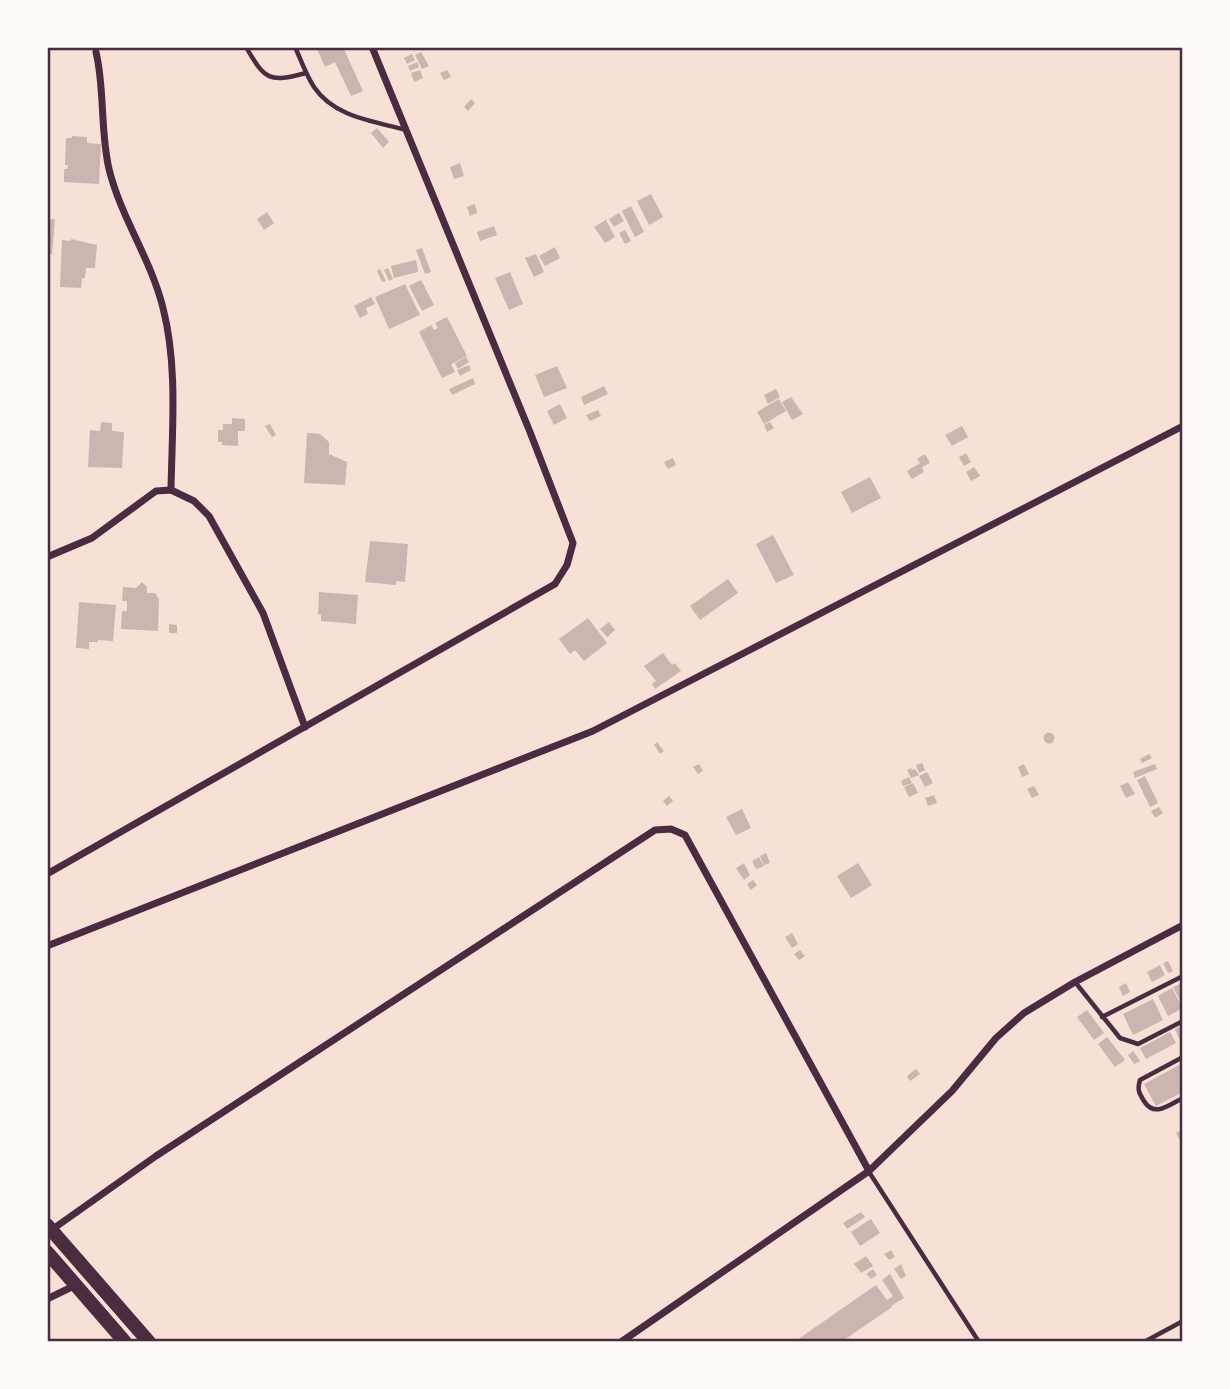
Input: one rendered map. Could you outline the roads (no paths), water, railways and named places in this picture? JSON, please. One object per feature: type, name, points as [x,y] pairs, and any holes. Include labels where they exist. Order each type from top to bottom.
[{"type":"highway","points":[[49,1229],[149,1342]]},
{"type":"highway","points":[[47,1252],[125,1342]]},
{"type":"street","points":[[47,874],[555,584],[562,576],[571,554],[573,543],[530,432],[372,47]]},
{"type":"street","points":[[96,52],[102,76],[106,155],[110,172],[119,202],[151,271],[168,334],[172,391],[172,490]]},
{"type":"street","points":[[47,946],[593,731],[1183,426]]},
{"type":"street","points":[[47,557],[92,538],[156,491],[172,490],[194,501],[209,516],[263,613],[305,727]]},
{"type":"street","points":[[49,1229],[156,1156],[655,830],[671,829],[685,835],[869,1171]]},
{"type":"street","points":[[621,1342],[869,1171],[952,1091],[996,1038],[1024,1013],[1075,982],[1183,925]]},
{"type":"street","points":[[47,1299],[76,1285]]},
{"type":"lane","points":[[246,47],[259,70],[267,78],[288,78],[306,73]]},
{"type":"lane","points":[[295,47],[306,73],[326,101],[344,113],[406,130]]},
{"type":"lane","points":[[1101,1017],[1183,976]]},
{"type":"lane","points":[[1075,982],[1119,1038],[1138,1044],[1183,1021]]},
{"type":"lane","points":[[1183,1057],[1140,1080],[1138,1086],[1138,1092],[1148,1108],[1153,1110],[1159,1110],[1183,1098]]},
{"type":"lane","points":[[869,1171],[979,1342]]},
{"type":"lane","points":[[1144,1342],[1183,1321]]}]
